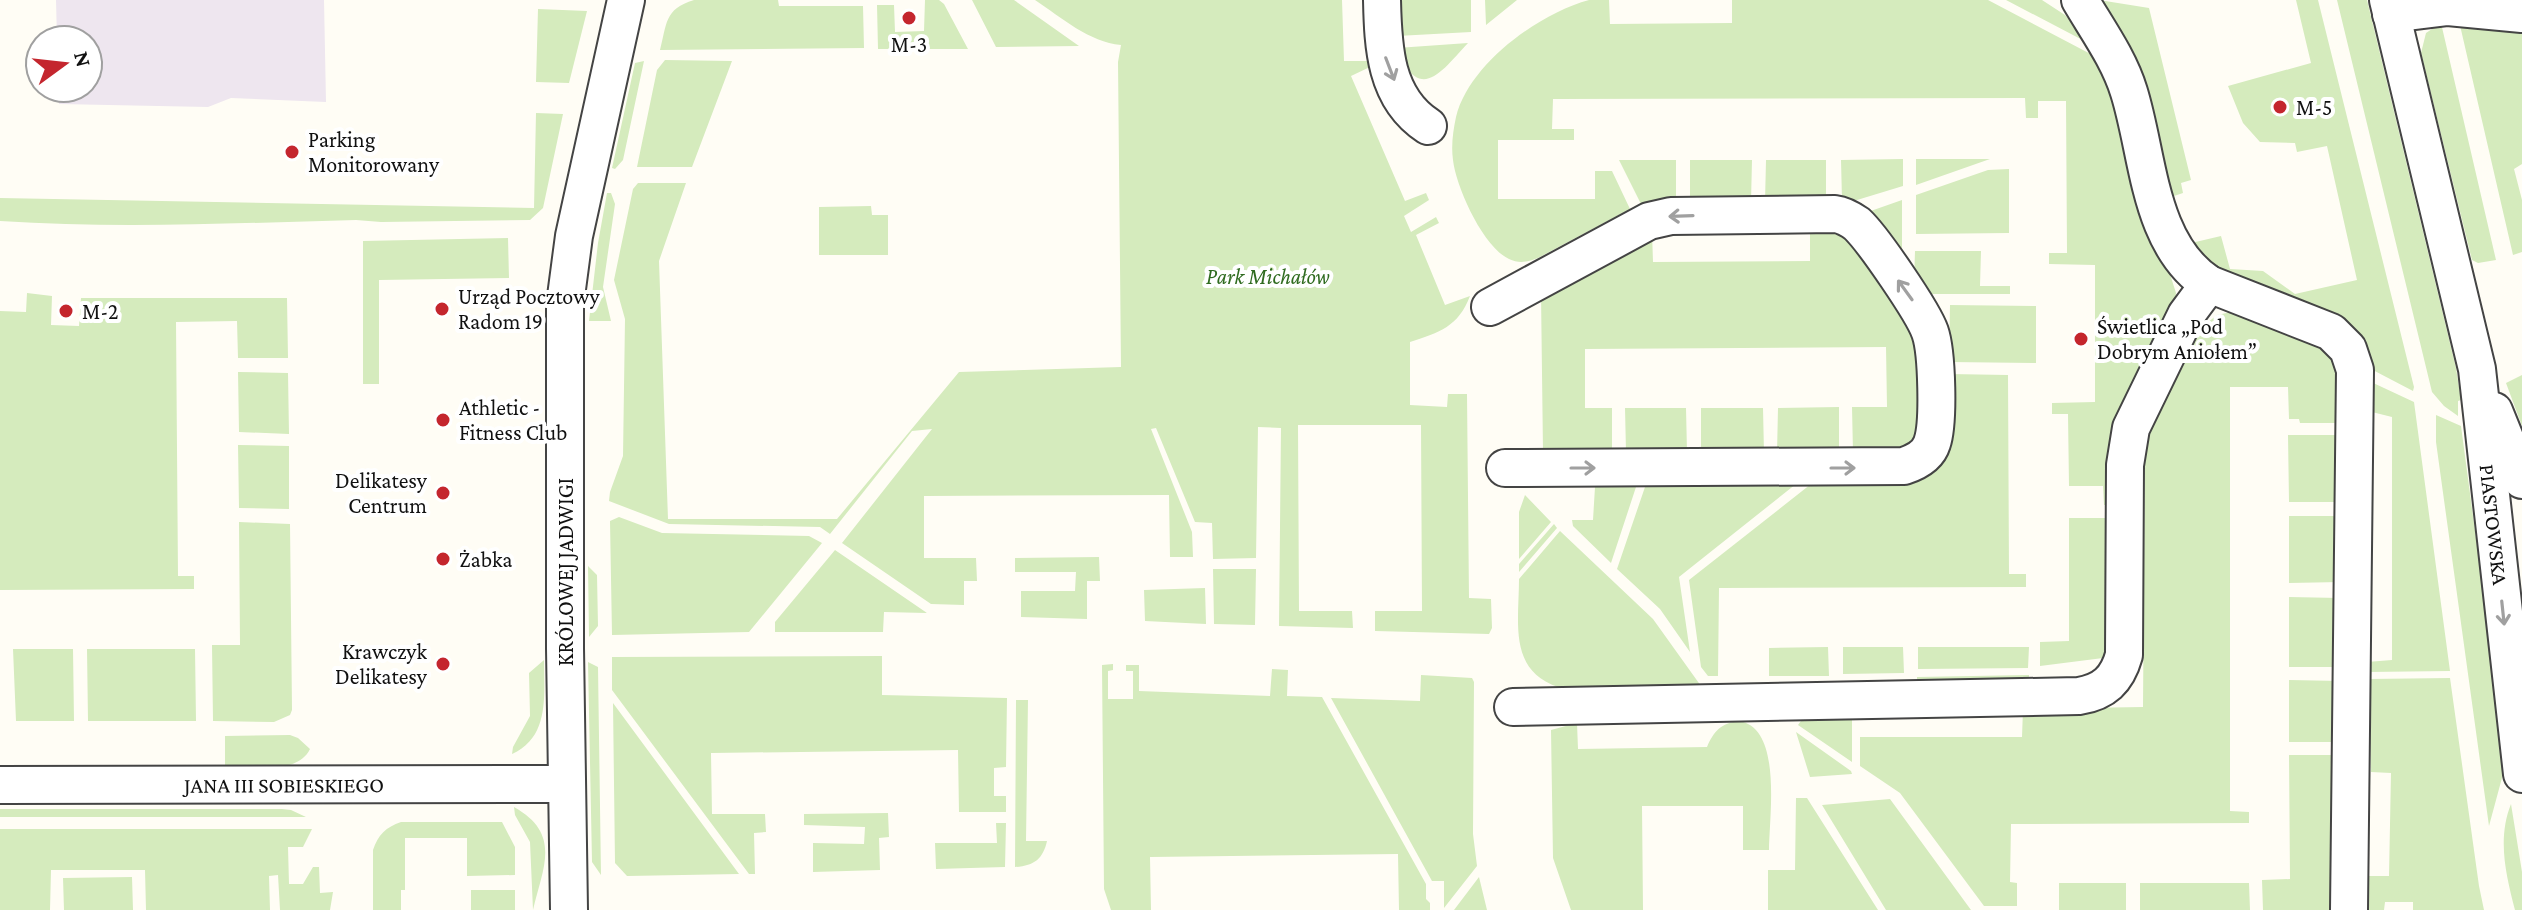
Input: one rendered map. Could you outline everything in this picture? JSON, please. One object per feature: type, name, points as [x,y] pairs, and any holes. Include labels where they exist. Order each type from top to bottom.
[{"type":"street","name":"KRÓLOWEJ JADWIGI","points":[[569,910],[565,304],[580,205],[626,0]]},
{"type":"street","points":[[1382,0],[1384,53],[1391,74],[1409,111],[1428,126]]},
{"type":"street","points":[[2080,0],[2109,48],[2128,89],[2166,235],[2187,265],[2209,284],[2331,332],[2348,349],[2355,370],[2349,910]]},
{"type":"street","points":[[2390,7],[2448,7],[2522,14]]},
{"type":"street","name":"PIASTOWSKA","points":[[2390,7],[2477,369],[2522,774]]},
{"type":"street","points":[[1490,307],[1649,221],[1683,215],[1835,214],[1853,221],[1868,238],[1925,319],[1935,353],[1932,443],[1923,457],[1904,466],[1505,468]]},
{"type":"street","points":[[1513,707],[2079,696],[2099,691],[2115,677],[2124,655],[2125,465],[2131,428],[2176,332],[2209,284]]},
{"type":"street","name":"PIASTOWSKA","points":[[2477,369],[2522,480]]},
{"type":"street","name":"JANA III SOBIESKIEGO","points":[[0,785],[567,784]]},
{"type":"shaded area","points":[[56,0],[324,0],[326,102],[231,98],[208,107],[59,104],[104,104],[104,24],[57,24]]},
{"type":"green space","points":[[694,0],[778,0],[779,6],[863,6],[864,48],[660,50],[672,13]]},
{"type":"green space","points":[[925,0],[939,0],[944,4],[968,49],[878,49],[877,5],[894,5],[895,32],[924,31]]},
{"type":"green space","points":[[972,0],[1014,0],[1079,46],[996,47]]},
{"type":"green space","name":"Park Michałów","points":[[1035,0],[1342,0],[1344,61],[1372,61],[1372,66],[1351,76],[1405,201],[1426,193],[1429,200],[1404,216],[1411,232],[1436,217],[1439,223],[1416,235],[1445,305],[1470,296],[1454,322],[1410,342],[1410,405],[1447,407],[1448,394],[1467,394],[1469,598],[1491,599],[1492,628],[1489,634],[1375,631],[1375,611],[1422,611],[1421,425],[1298,425],[1299,611],[1352,611],[1353,628],[1279,626],[1281,428],[1258,427],[1256,558],[1213,559],[1212,523],[1195,522],[1156,428],[1151,429],[1192,532],[1193,557],[1170,557],[1169,495],[924,496],[924,558],[976,558],[977,581],[964,581],[964,605],[931,604],[842,543],[932,429],[912,431],[830,534],[820,527],[669,524],[609,501],[623,456],[625,319],[614,280],[633,189],[638,183],[686,183],[659,261],[668,519],[837,519],[959,372],[1121,367],[1118,62],[1121,45],[1087,34]]},
{"type":"green space","points":[[1396,0],[1471,0],[1471,32],[1397,36]]},
{"type":"green space","points":[[1485,0],[1517,0],[1486,25]]},
{"type":"green space","points":[[1589,0],[1609,0],[1610,24],[1732,23],[1732,0],[1988,0],[2102,60],[2176,293],[2113,505],[2104,505],[2103,486],[2069,486],[2068,414],[2052,414],[2052,403],[2095,402],[2095,265],[2049,264],[2049,253],[2067,253],[2066,101],[2038,101],[2038,118],[2026,118],[2025,98],[1553,99],[1552,129],[1574,129],[1574,140],[1498,140],[1498,199],[1595,199],[1595,171],[1612,171],[1630,209],[1538,258],[1513,261],[1490,242],[1465,200],[1453,160],[1456,117],[1463,97],[1475,78],[1508,44],[1549,17]]},
{"type":"green space","points":[[2006,0],[2042,0],[2065,15],[2092,45]]},
{"type":"green space","points":[[2099,0],[2149,8],[2191,180],[2181,183],[2183,193],[2168,198]]},
{"type":"green space","points":[[2296,0],[2318,0],[2413,391],[2369,368],[2213,269],[2187,244],[2221,236],[2230,269],[2263,271],[2295,294],[2357,280],[2327,146],[2297,152],[2295,143],[2260,142],[2243,123],[2228,86],[2311,63]]},
{"type":"green space","points":[[2337,0],[2367,0],[2456,368],[2461,400],[2458,401],[2458,416],[2432,392]]},
{"type":"green space","points":[[538,9],[587,11],[569,83],[536,82]]},
{"type":"green space","points":[[2459,21],[2522,27],[2522,164],[2514,169],[2522,200],[2522,252],[2513,255]]},
{"type":"green space","points":[[2441,23],[2496,260],[2478,263],[2472,260],[2421,53],[2426,33]]},
{"type":"green space","points":[[1468,43],[1439,72],[1431,78],[1422,79],[1405,65],[1397,48]]},
{"type":"green space","points":[[665,60],[732,61],[692,167],[637,167],[657,70]]},
{"type":"green space","points":[[644,61],[623,160],[615,169],[612,168],[635,63]]},
{"type":"green space","points":[[536,113],[563,114],[543,208],[530,220],[134,225],[0,221],[0,198],[534,208]]},
{"type":"green space","points":[[1903,159],[1903,186],[1857,200],[1842,200],[1841,160]]},
{"type":"green space","points":[[1916,159],[1990,159],[1916,185]]},
{"type":"green space","points":[[1619,160],[1676,160],[1676,203],[1643,208]]},
{"type":"green space","points":[[1690,160],[1752,160],[1751,202],[1690,203]]},
{"type":"green space","points":[[1766,160],[1826,160],[1826,200],[1765,202]]},
{"type":"green space","points":[[2009,169],[2009,233],[1916,234],[1916,195],[1988,170]]},
{"type":"green space","points":[[607,193],[611,193],[615,204],[603,287],[611,321],[589,321],[598,243]]},
{"type":"green space","points":[[1902,200],[1902,265],[1865,213]]},
{"type":"green space","points":[[871,206],[872,215],[888,215],[888,255],[819,255],[819,207]]},
{"type":"green space","points":[[1652,232],[1653,262],[1810,261],[1810,232],[1838,232],[1848,237],[1916,335],[1922,424],[1913,442],[1901,451],[1853,453],[1852,407],[1887,407],[1886,347],[1585,349],[1585,408],[1612,408],[1612,452],[1543,452],[1541,294]]},
{"type":"green space","points":[[508,238],[509,278],[379,280],[379,384],[363,384],[363,241]]},
{"type":"green space","points":[[1915,251],[1981,251],[1980,286],[2010,286],[2010,294],[1922,294],[1914,283]]},
{"type":"green space","points":[[27,293],[52,296],[51,325],[79,326],[81,298],[287,298],[288,358],[238,358],[237,321],[176,322],[178,576],[194,576],[194,589],[0,590],[0,311],[26,312]]},
{"type":"green space","points":[[1950,305],[2036,306],[2036,363],[1949,362]]},
{"type":"green space","points":[[2236,311],[2325,343],[2338,356],[2342,423],[2300,423],[2299,419],[2289,419],[2288,387],[2230,387],[2230,811],[2249,812],[2249,823],[2011,824],[2010,882],[2017,883],[2017,906],[1984,906],[1900,793],[1860,766],[1860,737],[2022,737],[2023,709],[2143,707],[2145,440],[2192,335],[2217,315]]},
{"type":"green space","points":[[238,372],[288,373],[289,434],[239,432]]},
{"type":"green space","points":[[1949,374],[2008,375],[2009,574],[2026,574],[2026,587],[1719,588],[1718,676],[1708,676],[1701,667],[1689,580],[1811,484],[1895,483]]},
{"type":"green space","points":[[2522,375],[2522,426],[2506,383]]},
{"type":"green space","points":[[2369,381],[2414,402],[2450,671],[2368,672],[2367,662],[2392,660],[2392,417],[2368,411]]},
{"type":"green space","points":[[1839,407],[1839,453],[1777,453],[1778,408]]},
{"type":"green space","points":[[1625,408],[1686,408],[1687,452],[1626,452]]},
{"type":"green space","points":[[1701,408],[1763,408],[1764,453],[1701,453]]},
{"type":"green space","points":[[2436,415],[2461,426],[2506,763],[2489,826],[2436,442]]},
{"type":"green space","points":[[2288,435],[2342,435],[2342,502],[2289,502]]},
{"type":"green space","points":[[238,445],[289,446],[289,509],[239,508]]},
{"type":"green space","points":[[1796,484],[1679,577],[1690,652],[1660,609],[1617,569],[1645,487]]},
{"type":"green space","points":[[1595,487],[1636,487],[1611,563],[1573,526],[1572,520],[1593,520]]},
{"type":"green space","points":[[1525,495],[1551,522],[1519,559],[1519,512]]},
{"type":"green space","points":[[2289,516],[2341,516],[2341,582],[2289,583]]},
{"type":"green space","points":[[619,517],[662,533],[809,536],[822,543],[749,632],[612,635],[610,521]]},
{"type":"green space","points":[[2069,518],[2113,518],[2111,657],[2040,666],[2040,642],[2069,641]]},
{"type":"green space","points":[[239,522],[290,524],[292,710],[290,715],[274,722],[213,721],[212,645],[240,645]]},
{"type":"green space","points":[[1554,524],[1557,528],[1519,572],[1519,564]]},
{"type":"green space","points":[[1560,531],[1653,619],[1701,686],[1558,687],[1531,669],[1524,657],[1518,628],[1519,579]]},
{"type":"green space","points":[[835,550],[927,613],[884,612],[883,632],[775,632],[775,622]]},
{"type":"green space","points":[[1099,557],[1100,581],[1087,581],[1087,619],[1021,617],[1021,591],[1075,591],[1076,572],[1015,572],[1015,558]]},
{"type":"green space","points":[[588,566],[597,575],[598,626],[589,637]]},
{"type":"green space","points":[[1213,569],[1256,569],[1255,625],[1214,624]]},
{"type":"green space","points":[[1205,588],[1206,624],[1145,621],[1144,590]]},
{"type":"green space","points":[[2289,597],[2340,598],[2340,667],[2289,667]]},
{"type":"green space","points":[[1828,647],[1829,676],[1769,676],[1769,648]]},
{"type":"green space","points":[[1843,647],[1903,647],[1904,673],[1843,674]]},
{"type":"green space","points":[[1918,647],[2029,647],[2028,668],[1918,669]]},
{"type":"green space","points":[[13,649],[73,649],[74,721],[16,721]]},
{"type":"green space","points":[[87,649],[195,649],[196,721],[88,721]]},
{"type":"green space","points":[[882,656],[882,695],[1007,698],[1006,767],[994,768],[994,796],[1006,796],[1006,812],[959,812],[958,750],[711,753],[712,814],[765,814],[766,832],[754,833],[755,874],[749,874],[612,690],[612,657]]},
{"type":"green space","points":[[544,660],[544,701],[539,726],[524,747],[512,754],[530,716],[529,673]]},
{"type":"green space","points":[[588,662],[598,667],[601,875],[592,862]]},
{"type":"green space","points":[[1113,664],[1113,670],[1108,671],[1108,699],[1133,699],[1133,671],[1126,671],[1126,665],[1139,665],[1139,691],[1270,696],[1272,669],[1288,670],[1287,696],[1322,697],[1426,884],[1430,910],[1399,910],[1398,854],[1150,857],[1151,910],[1111,910],[1104,889],[1102,665]]},
{"type":"green space","points":[[1421,675],[1472,678],[1474,682],[1473,834],[1477,866],[1444,908],[1444,881],[1432,881],[1331,698],[1420,701]]},
{"type":"green space","points":[[2029,675],[2029,683],[1917,684],[1917,677]]},
{"type":"green space","points":[[2450,678],[2484,910],[2413,910],[2413,902],[2385,902],[2384,910],[2366,910],[2366,876],[2389,876],[2391,773],[2371,772],[2369,679]]},
{"type":"green space","points":[[2289,680],[2340,681],[2340,742],[2289,742]]},
{"type":"green space","points":[[1016,700],[1028,700],[1026,841],[1047,841],[1037,860],[1015,867]]},
{"type":"green space","points":[[613,703],[739,874],[627,876],[615,863]]},
{"type":"green space","points":[[1852,709],[1852,762],[1798,725],[1803,718]]},
{"type":"green space","points":[[1739,721],[1753,727],[1762,739],[1768,756],[1771,797],[1769,850],[1743,850],[1743,806],[1642,806],[1643,910],[1571,910],[1553,858],[1551,730],[1577,723],[1578,749],[1707,747],[1719,729]]},
{"type":"green space","points":[[1796,732],[1851,771],[1852,774],[1810,777]]},
{"type":"green space","points":[[290,735],[310,749],[295,763],[272,768],[225,765],[225,736]]},
{"type":"green space","points":[[2289,755],[2340,755],[2332,910],[2263,910],[2262,880],[2290,879]]},
{"type":"green space","points":[[1796,798],[1807,798],[1878,910],[1768,910],[1768,870],[1795,870]]},
{"type":"green space","points":[[1890,799],[1971,910],[1886,910],[1822,805]]},
{"type":"green space","points":[[2511,804],[2522,872],[2522,910],[2515,910],[2504,857],[2504,830]]},
{"type":"green space","points":[[514,807],[539,828],[544,840],[544,866],[533,910],[530,842],[515,815]]},
{"type":"green space","points":[[0,809],[282,809],[306,817],[0,817]]},
{"type":"green space","points":[[888,813],[889,837],[879,838],[880,870],[813,872],[813,843],[864,844],[865,827],[804,825],[804,814]]},
{"type":"green space","points":[[401,822],[502,822],[515,847],[515,875],[467,876],[467,838],[405,838],[405,890],[401,890],[401,910],[373,910],[373,850],[383,832]]},
{"type":"green space","points":[[996,823],[1006,823],[1005,867],[936,869],[935,843],[997,843]]},
{"type":"green space","points":[[0,829],[312,829],[303,847],[288,847],[289,884],[303,884],[313,867],[319,867],[320,893],[333,892],[330,910],[280,910],[278,875],[269,876],[270,910],[146,910],[145,870],[51,870],[50,910],[0,910]]},
{"type":"green space","points":[[132,877],[133,910],[64,910],[63,878]]},
{"type":"green space","points":[[1479,877],[1487,910],[1454,910]]},
{"type":"green space","points":[[2059,883],[2126,883],[2126,910],[2059,910]]},
{"type":"green space","points":[[2140,883],[2249,883],[2250,910],[2140,910]]},
{"type":"green space","points":[[471,890],[515,890],[515,910],[471,910]]},
{"type":"place","name":"M-3","points":[[909,18]]},
{"type":"place","name":"M-5","points":[[2280,107]]},
{"type":"place","name":"Parking Monitorowany","points":[[292,152]]},
{"type":"place","name":"Urząd Pocztowy Radom 19","points":[[442,309]]},
{"type":"place","name":"M-2","points":[[66,311]]},
{"type":"place","name":"Świetlica „Pod Dobrym Aniołem”","points":[[2081,339]]},
{"type":"place","name":"Athletic - Fitness Club","points":[[443,420]]},
{"type":"place","name":"Delikatesy Centrum","points":[[443,493]]},
{"type":"place","name":"Żabka","points":[[443,559]]},
{"type":"place","name":"Krawczyk Delikatesy","points":[[443,664]]}]
